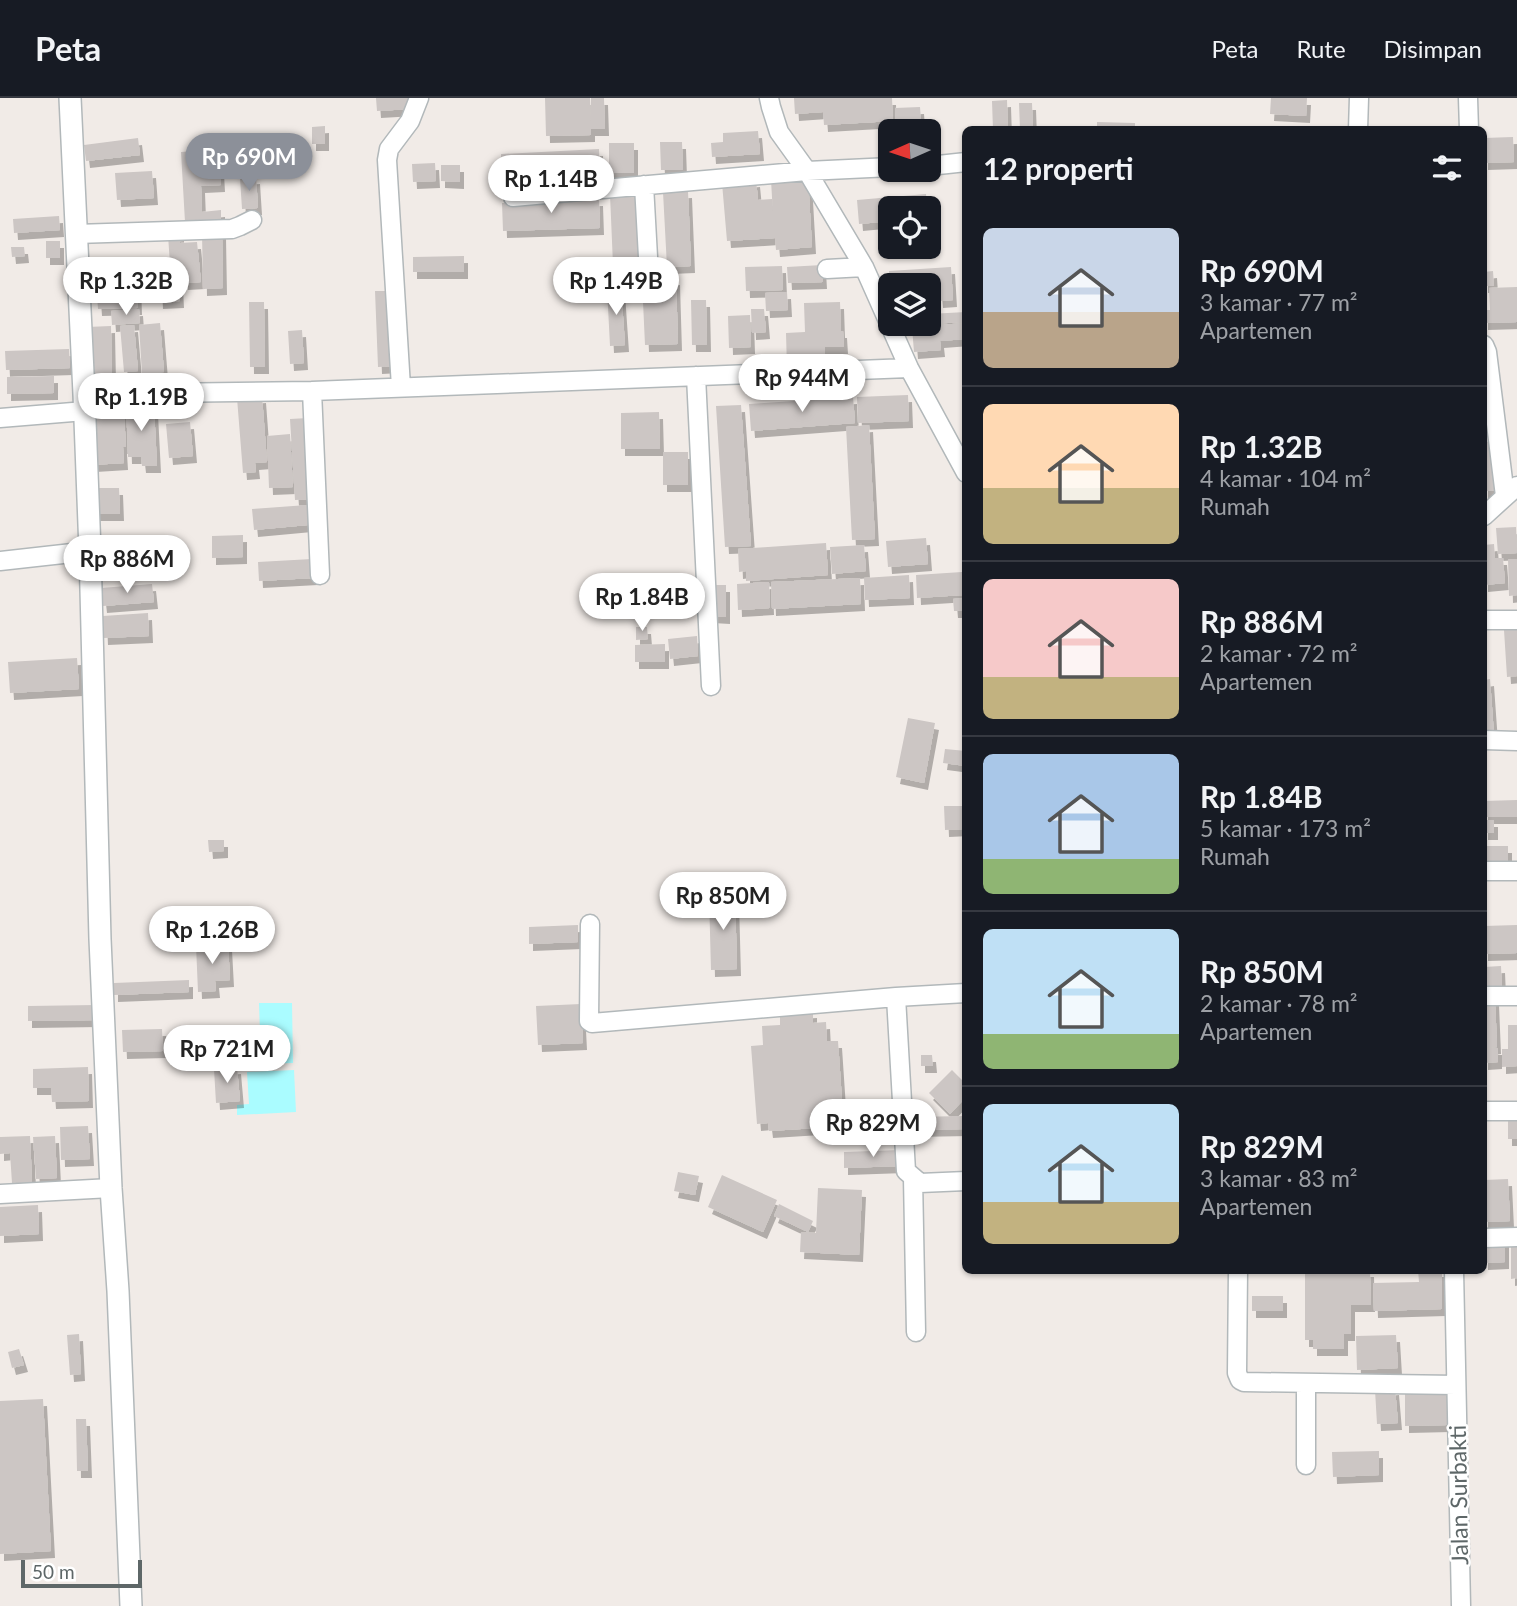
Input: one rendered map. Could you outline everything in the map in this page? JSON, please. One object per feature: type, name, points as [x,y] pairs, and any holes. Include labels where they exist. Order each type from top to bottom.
[{"type":"street","points":[[69,98],[90,551],[100,939],[131,1606]]},
{"type":"street","points":[[401,387],[387,160],[388,149],[409,123],[419,98]]},
{"type":"street","points":[[769,98],[779,132],[807,172],[864,267],[909,368],[962,466]]},
{"type":"street","points":[[1358,126],[1359,98]]},
{"type":"street","points":[[1468,98],[1469,126]]},
{"type":"street","points":[[942,165],[962,162]]},
{"type":"street","points":[[513,197],[878,168]]},
{"type":"street","points":[[644,185],[648,257]]},
{"type":"street","points":[[76,233],[232,229],[252,220]]},
{"type":"street","points":[[827,269],[864,267]]},
{"type":"street","points":[[1487,352],[1511,491],[1487,513]]},
{"type":"street","points":[[0,418],[84,402],[909,368]]},
{"type":"street","points":[[696,376],[711,685]]},
{"type":"street","points":[[312,391],[320,576]]},
{"type":"street","points":[[0,561],[90,551]]},
{"type":"street","points":[[1487,620],[1517,620]]},
{"type":"street","points":[[1487,740],[1517,741]]},
{"type":"street","points":[[1487,871],[1517,871]]},
{"type":"street","points":[[590,924],[589,1021],[592,1023],[896,996],[962,993]]},
{"type":"street","points":[[896,996],[906,1171],[920,1183],[962,1181]]},
{"type":"street","points":[[1487,996],[1517,996]]},
{"type":"street","points":[[1487,1111],[1517,1111]]},
{"type":"street","points":[[913,1178],[916,1332]]},
{"type":"street","points":[[0,1194],[111,1188]]},
{"type":"street","points":[[1487,1238],[1517,1237]]},
{"type":"street","points":[[1238,1274],[1238,1378],[1244,1382],[1456,1385]]},
{"type":"street","name":"Jalan Surbakti","points":[[1454,1274],[1461,1606]]},
{"type":"street","points":[[1306,1383],[1306,1465]]},
{"type":"water","points":[[259,1003],[292,1003],[293,1063],[261,1064]]},
{"type":"water","points":[[294,1070],[296,1112],[237,1115],[237,1105],[249,1104],[247,1072]]},
{"type":"building","points":[[376,98],[410,98],[411,109],[377,111]]},
{"type":"building","points":[[545,98],[590,98],[591,122],[591,98],[604,98],[605,129],[591,129],[591,135],[546,136]]},
{"type":"building","points":[[794,98],[892,98],[893,119],[878,119],[878,122],[824,125],[823,112],[795,114]]},
{"type":"building","points":[[1271,98],[1307,98],[1306,116],[1270,114]]},
{"type":"building","points":[[1007,100],[1008,126],[993,126],[992,101]]},
{"type":"building","points":[[1019,103],[1032,103],[1033,126],[1020,126]]},
{"type":"building","points":[[920,107],[921,119],[895,119],[895,108]]},
{"type":"building","points":[[1097,122],[1135,123],[1135,126],[1097,126]]},
{"type":"building","points":[[325,126],[325,144],[312,144],[312,127]]},
{"type":"building","points":[[758,131],[760,154],[712,157],[711,143],[723,142],[723,133]]},
{"type":"building","points":[[1513,137],[1514,162],[1487,163],[1487,138]]},
{"type":"building","points":[[138,138],[140,155],[86,161],[84,145]]},
{"type":"building","points":[[660,142],[682,142],[683,170],[661,170]]},
{"type":"building","points":[[609,143],[634,143],[634,173],[609,173]]},
{"type":"building","points":[[219,149],[221,185],[201,186],[202,212],[221,210],[221,220],[185,222],[181,152]]},
{"type":"building","points":[[599,149],[600,174],[502,179],[501,154]]},
{"type":"building","points":[[435,163],[436,181],[413,182],[412,164]]},
{"type":"building","points":[[441,165],[460,165],[460,182],[441,181]]},
{"type":"building","points":[[152,171],[154,198],[117,200],[115,173]]},
{"type":"building","points":[[256,177],[258,208],[242,209],[240,178]]},
{"type":"building","points":[[808,177],[812,247],[776,250],[775,238],[727,241],[722,183],[756,180],[758,200],[772,199],[773,215],[771,180]]},
{"type":"building","points":[[688,191],[691,266],[667,267],[663,192]]},
{"type":"building","points":[[636,193],[639,264],[613,265],[610,194]]},
{"type":"building","points":[[878,198],[878,222],[859,224],[857,200]]},
{"type":"building","points":[[599,199],[600,228],[503,231],[502,203]]},
{"type":"building","points":[[59,216],[60,230],[14,233],[13,219]]},
{"type":"building","points":[[222,231],[223,288],[203,289],[202,232]]},
{"type":"building","points":[[180,234],[180,243],[197,242],[201,282],[184,283],[182,255],[182,279],[171,279],[168,235]]},
{"type":"building","points":[[46,241],[60,241],[60,258],[46,258]]},
{"type":"building","points":[[11,247],[24,247],[25,256],[12,257]]},
{"type":"building","points":[[464,256],[464,272],[413,272],[413,257]]},
{"type":"building","points":[[822,265],[823,282],[788,283],[787,267]]},
{"type":"building","points":[[782,266],[783,290],[746,291],[745,267]]},
{"type":"building","points":[[951,267],[953,300],[941,301],[941,273],[889,271]]},
{"type":"building","points":[[1493,271],[1494,286],[1487,286],[1487,272]]},
{"type":"building","points":[[137,278],[138,308],[98,309],[96,280]]},
{"type":"building","points":[[676,278],[678,344],[645,345],[642,280]]},
{"type":"building","points":[[158,281],[179,281],[180,301],[159,302]]},
{"type":"building","points":[[621,287],[625,345],[610,346],[607,288]]},
{"type":"building","points":[[1517,287],[1517,322],[1487,323],[1487,310],[1490,310],[1489,288]]},
{"type":"building","points":[[375,291],[394,291],[396,366],[378,367]]},
{"type":"building","points":[[787,292],[788,310],[766,311],[765,293]]},
{"type":"building","points":[[691,300],[706,300],[707,345],[692,345]]},
{"type":"building","points":[[249,302],[264,302],[265,367],[250,367]]},
{"type":"building","points":[[840,302],[844,347],[825,347],[825,368],[787,369],[786,333],[805,332],[804,303]]},
{"type":"building","points":[[139,309],[140,323],[112,325],[111,311]]},
{"type":"building","points":[[751,309],[764,309],[766,332],[752,333]]},
{"type":"building","points":[[962,312],[962,322],[941,323],[941,313]]},
{"type":"building","points":[[750,315],[751,347],[729,348],[728,316]]},
{"type":"building","points":[[160,323],[164,372],[142,374],[139,325]]},
{"type":"building","points":[[962,323],[962,339],[940,341],[941,350],[914,352],[913,336],[941,336],[941,325]]},
{"type":"building","points":[[134,325],[138,371],[124,372],[120,326]]},
{"type":"building","points":[[111,326],[112,376],[88,377],[87,327]]},
{"type":"building","points":[[302,330],[304,363],[290,364],[288,331]]},
{"type":"building","points":[[69,349],[70,368],[6,370],[5,351]]},
{"type":"building","points":[[54,376],[54,393],[7,394],[7,377]]},
{"type":"building","points":[[908,395],[909,421],[858,423],[857,397]]},
{"type":"building","points":[[262,396],[267,462],[255,463],[256,472],[243,473],[237,398]]},
{"type":"building","points":[[853,397],[855,423],[751,431],[749,404]]},
{"type":"building","points":[[123,398],[126,447],[123,447],[124,463],[92,465],[91,450],[97,450],[89,400]]},
{"type":"building","points":[[139,399],[139,407],[154,407],[157,466],[142,466],[141,457],[128,457],[126,400]]},
{"type":"building","points":[[741,405],[751,546],[725,547],[716,406]]},
{"type":"building","points":[[659,412],[660,449],[621,449],[621,413]]},
{"type":"building","points":[[308,418],[314,499],[295,500],[290,419]]},
{"type":"building","points":[[190,422],[193,456],[169,458],[166,424]]},
{"type":"building","points":[[869,425],[875,539],[852,540],[846,427]]},
{"type":"building","points":[[290,434],[293,487],[269,488],[267,436]]},
{"type":"building","points":[[1497,441],[1502,490],[1487,491],[1487,442]]},
{"type":"building","points":[[663,452],[688,452],[688,485],[663,485]]},
{"type":"building","points":[[96,488],[119,488],[120,514],[96,514]]},
{"type":"building","points":[[307,505],[308,525],[254,530],[252,509]]},
{"type":"building","points":[[1516,527],[1517,553],[1498,554],[1496,528]]},
{"type":"building","points":[[243,535],[243,557],[212,558],[212,536]]},
{"type":"building","points":[[926,538],[928,564],[888,567],[886,541]]},
{"type":"building","points":[[826,543],[828,575],[746,581],[746,571],[739,572],[738,549]]},
{"type":"building","points":[[1494,544],[1495,558],[1503,558],[1505,583],[1487,585],[1487,545]]},
{"type":"building","points":[[864,545],[866,571],[832,574],[830,547]]},
{"type":"building","points":[[312,559],[314,578],[259,581],[258,562]]},
{"type":"building","points":[[1508,559],[1517,559],[1517,595],[1509,596]]},
{"type":"building","points":[[962,572],[962,595],[917,598],[916,575]]},
{"type":"building","points":[[909,575],[910,598],[865,600],[864,578]]},
{"type":"building","points":[[860,578],[861,604],[772,609],[771,582]]},
{"type":"building","points":[[769,582],[770,608],[738,610],[737,584]]},
{"type":"building","points":[[152,584],[154,602],[103,606],[101,588]]},
{"type":"building","points":[[709,585],[726,585],[726,617],[709,616]]},
{"type":"building","points":[[962,598],[962,611],[954,611],[953,599]]},
{"type":"building","points":[[148,613],[149,636],[104,638],[103,616]]},
{"type":"building","points":[[636,627],[647,627],[648,639],[636,640]]},
{"type":"building","points":[[1504,630],[1517,630],[1517,676],[1507,677]]},
{"type":"building","points":[[697,636],[698,656],[670,659],[668,639]]},
{"type":"building","points":[[665,644],[665,662],[635,662],[635,645]]},
{"type":"building","points":[[77,658],[79,689],[10,693],[8,662]]},
{"type":"building","points":[[1490,679],[1494,735],[1487,736],[1487,680]]},
{"type":"building","points":[[908,718],[935,723],[924,783],[896,777]]},
{"type":"building","points":[[945,749],[962,751],[962,765],[943,763]]},
{"type":"building","points":[[1517,800],[1517,817],[1487,817],[1487,801]]},
{"type":"building","points":[[944,806],[962,806],[962,829],[945,830]]},
{"type":"building","points":[[1487,820],[1494,820],[1494,833],[1487,833]]},
{"type":"building","points":[[208,840],[224,840],[224,851],[209,852]]},
{"type":"building","points":[[1487,846],[1508,846],[1508,864],[1487,865]]},
{"type":"building","points":[[735,895],[737,969],[711,970],[709,896]]},
{"type":"building","points":[[578,925],[578,942],[529,944],[529,927]]},
{"type":"building","points":[[1517,925],[1517,953],[1487,954],[1487,926]]},
{"type":"building","points":[[228,943],[230,980],[215,981],[216,991],[198,992],[196,945]]},
{"type":"building","points":[[1501,966],[1502,988],[1487,989],[1487,967]]},
{"type":"building","points":[[189,980],[189,992],[114,995],[114,983]]},
{"type":"building","points":[[1495,998],[1497,1047],[1490,1048],[1498,1048],[1498,1062],[1487,1063],[1487,999]]},
{"type":"building","points":[[581,1004],[583,1043],[538,1045],[536,1006]]},
{"type":"building","points":[[96,1005],[96,1020],[28,1021],[28,1006]]},
{"type":"building","points":[[813,1011],[813,1023],[826,1022],[827,1041],[838,1041],[843,1116],[832,1117],[833,1127],[769,1131],[768,1123],[757,1124],[751,1046],[763,1045],[762,1026],[780,1025],[780,1013]]},
{"type":"building","points":[[1508,1025],[1517,1025],[1517,1066],[1502,1067],[1502,1049],[1508,1049]]},
{"type":"building","points":[[250,1027],[250,1041],[217,1043],[216,1029]]},
{"type":"building","points":[[162,1029],[163,1051],[123,1052],[122,1030]]},
{"type":"building","points":[[921,1055],[932,1055],[933,1066],[921,1066]]},
{"type":"building","points":[[88,1067],[89,1101],[52,1102],[51,1088],[33,1088],[33,1069]]},
{"type":"building","points":[[237,1067],[240,1101],[216,1103],[214,1069]]},
{"type":"building","points":[[952,1070],[962,1080],[962,1101],[950,1114],[929,1093]]},
{"type":"building","points":[[1508,1111],[1517,1111],[1517,1139],[1508,1139]]},
{"type":"building","points":[[962,1116],[962,1129],[910,1130],[910,1117]]},
{"type":"building","points":[[88,1126],[90,1159],[61,1160],[60,1127]]},
{"type":"building","points":[[30,1136],[32,1182],[12,1183],[10,1153],[0,1154],[0,1137]]},
{"type":"building","points":[[55,1136],[57,1178],[36,1179],[33,1137]]},
{"type":"building","points":[[901,1150],[901,1166],[844,1168],[844,1152]]},
{"type":"building","points":[[678,1172],[699,1176],[695,1195],[674,1191]]},
{"type":"building","points":[[722,1175],[777,1200],[763,1232],[708,1207]]},
{"type":"building","points":[[1508,1179],[1510,1221],[1487,1222],[1487,1180]]},
{"type":"building","points":[[818,1188],[862,1190],[859,1255],[800,1252],[801,1232],[816,1233]]},
{"type":"building","points":[[779,1204],[813,1221],[808,1232],[774,1216]]},
{"type":"building","points":[[38,1205],[39,1234],[0,1236],[0,1207]]},
{"type":"building","points":[[1487,1240],[1505,1240],[1505,1262],[1487,1263]]},
{"type":"building","points":[[1511,1240],[1517,1240],[1517,1278],[1511,1279]]},
{"type":"building","points":[[1305,1274],[1370,1274],[1371,1305],[1351,1305],[1351,1334],[1344,1334],[1344,1349],[1313,1349],[1313,1340],[1305,1340]]},
{"type":"building","points":[[1418,1274],[1442,1274],[1442,1309],[1374,1311],[1373,1283],[1419,1282]]},
{"type":"building","points":[[1252,1296],[1283,1296],[1283,1311],[1252,1311]]},
{"type":"building","points":[[79,1334],[81,1374],[70,1375],[67,1335]]},
{"type":"building","points":[[1396,1335],[1398,1368],[1357,1370],[1356,1336]]},
{"type":"building","points":[[19,1349],[24,1365],[12,1368],[8,1352]]},
{"type":"building","points":[[1395,1388],[1398,1423],[1377,1424],[1375,1390]]},
{"type":"building","points":[[1446,1388],[1447,1425],[1405,1426],[1405,1389]]},
{"type":"building","points":[[43,1399],[51,1551],[0,1554],[0,1401]]},
{"type":"building","points":[[76,1419],[86,1419],[88,1471],[77,1471]]},
{"type":"building","points":[[1379,1451],[1379,1475],[1333,1477],[1332,1452]]}]
